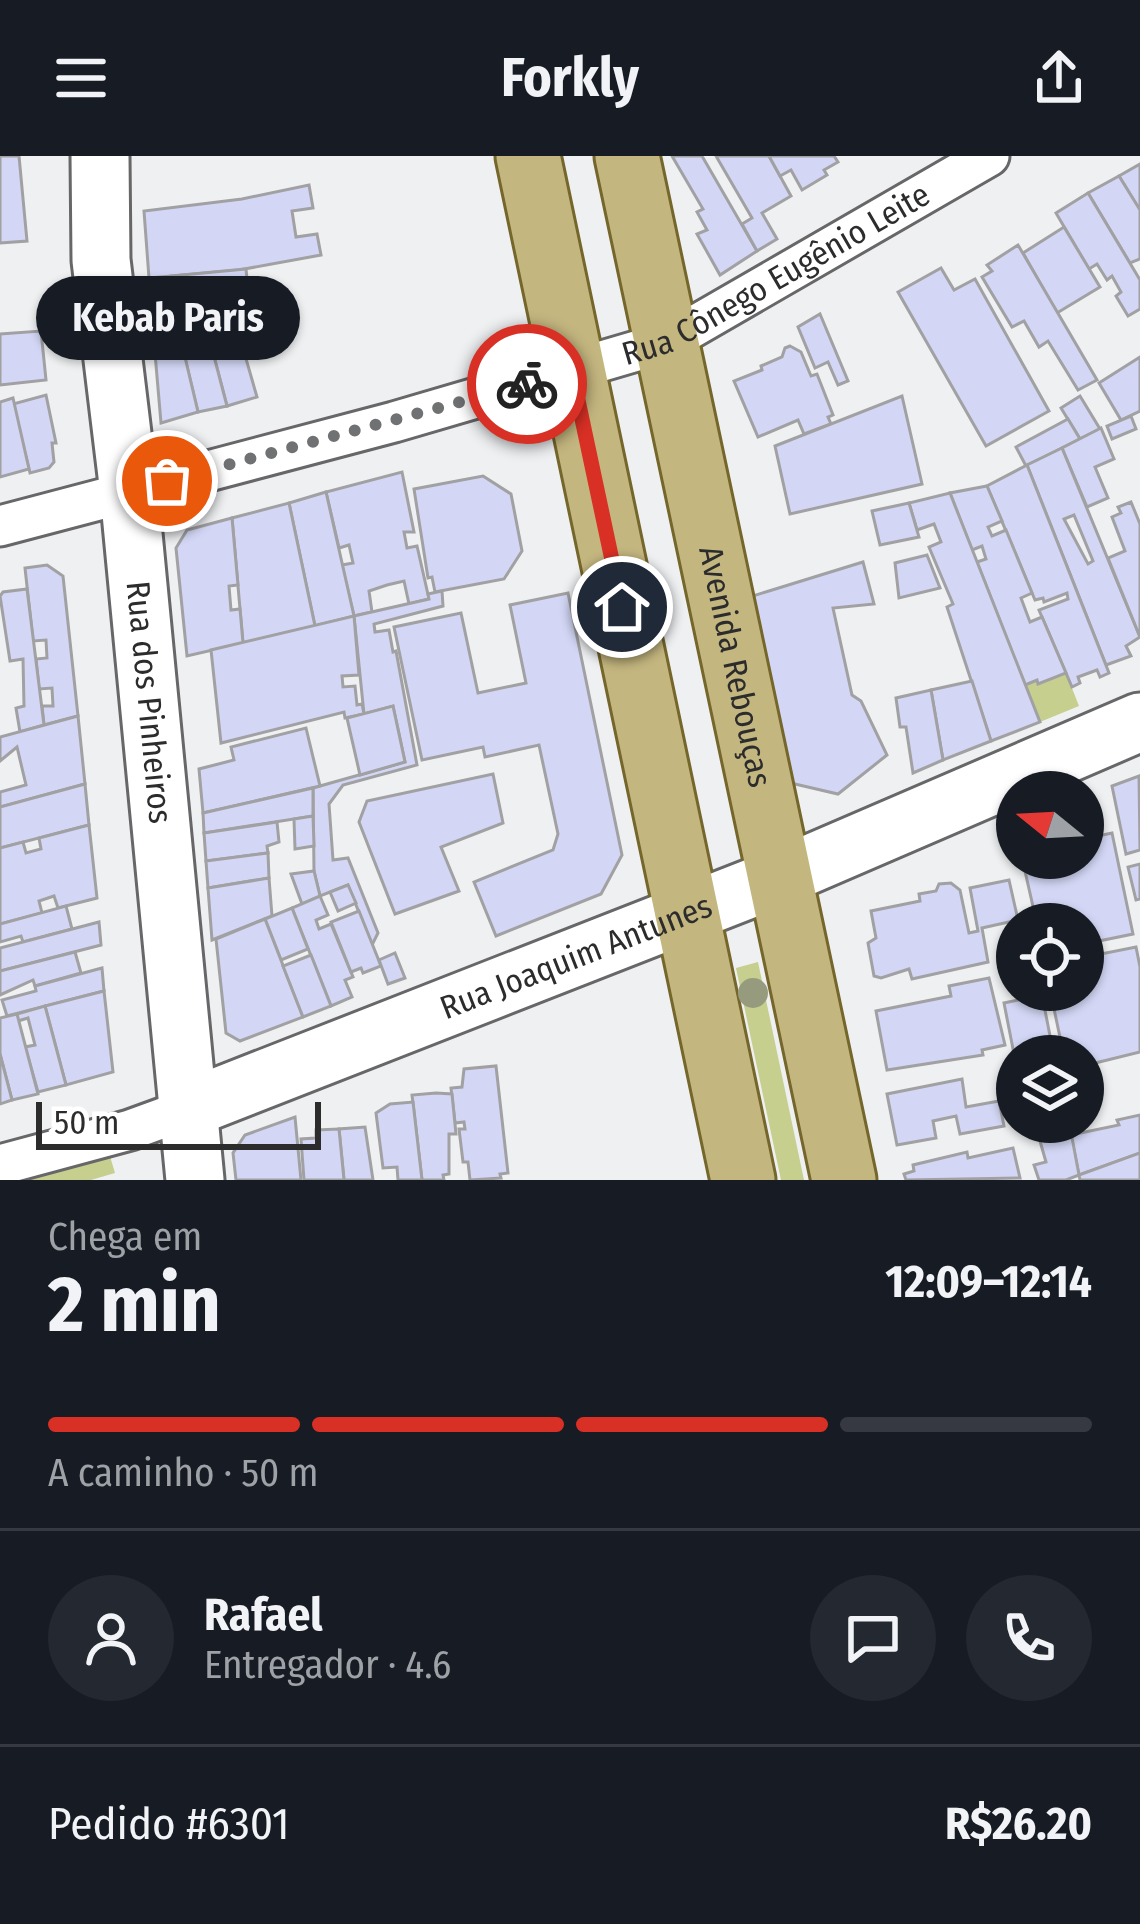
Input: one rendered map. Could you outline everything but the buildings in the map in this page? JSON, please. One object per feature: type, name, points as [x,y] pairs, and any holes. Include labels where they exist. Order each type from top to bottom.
[{"type":"main road","name":"Rua dos Pinheiros","points":[[100,156],[100,260],[129,492],[195,1180]]},
{"type":"main road","points":[[528,156],[743,1180]]},
{"type":"main road","name":"Avenida Rebouças","points":[[627,156],[844,1180]]},
{"type":"main road","name":"Rua Joaquim Antunes","points":[[185,1110],[780,878],[1140,722]]},
{"type":"street","name":"Rua Cônego Eugênio Leite","points":[[0,526],[572,372],[667,342],[988,156]]},
{"type":"street","name":"Rua Joaquim Antunes","points":[[0,1165],[185,1110]]},
{"type":"green space","points":[[1066,673],[1079,706],[1040,722],[1025,685]]},
{"type":"green space","points":[[758,962],[804,1180],[781,1180],[736,968]]},
{"type":"green space","points":[[109,1153],[115,1173],[91,1180],[12,1180]]},
{"type":"way so far","points":[[167,481],[527,384]]},
{"type":"place","name":"Kebab Paris","points":[[167,481]]},
{"type":"route","points":[[527,384],[572,372],[622,607]]}]
